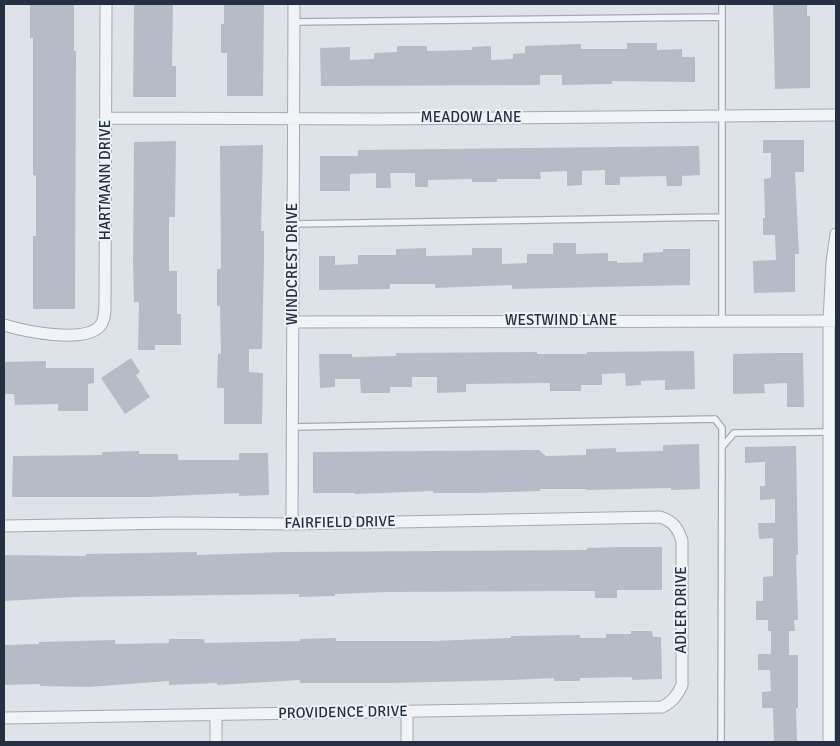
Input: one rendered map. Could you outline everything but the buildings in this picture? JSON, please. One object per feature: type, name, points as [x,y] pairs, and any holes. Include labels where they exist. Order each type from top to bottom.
[{"type":"street","name":"HARTMANN DRIVE","points":[[4,324],[36,332],[74,334],[93,331],[101,325],[105,313],[106,4]]},
{"type":"street","name":"WINDCREST DRIVE","points":[[292,524],[294,4]]},
{"type":"street","name":"MEADOW LANE","points":[[106,118],[836,115]]},
{"type":"street","points":[[829,742],[829,432],[833,321],[832,262],[836,234]]},
{"type":"street","name":"WESTWIND LANE","points":[[293,322],[833,321]]},
{"type":"street","name":"FAIRFIELD DRIVE","points":[[4,526],[175,523],[292,524],[660,518],[668,520],[675,525]]},
{"type":"street","name":"ADLER DRIVE","points":[[675,525],[680,532],[682,541],[682,685],[678,695]]},
{"type":"street","name":"PROVIDENCE DRIVE","points":[[4,718],[662,707],[678,695]]},
{"type":"street","points":[[407,712],[407,742]]},
{"type":"street","points":[[216,715],[216,742]]},
{"type":"lane","points":[[722,4],[722,321]]},
{"type":"lane","points":[[294,22],[722,17]]},
{"type":"lane","points":[[294,224],[722,218]]},
{"type":"lane","points":[[292,427],[715,419],[722,428],[721,742]]},
{"type":"lane","points":[[722,447],[734,433],[829,432]]}]
